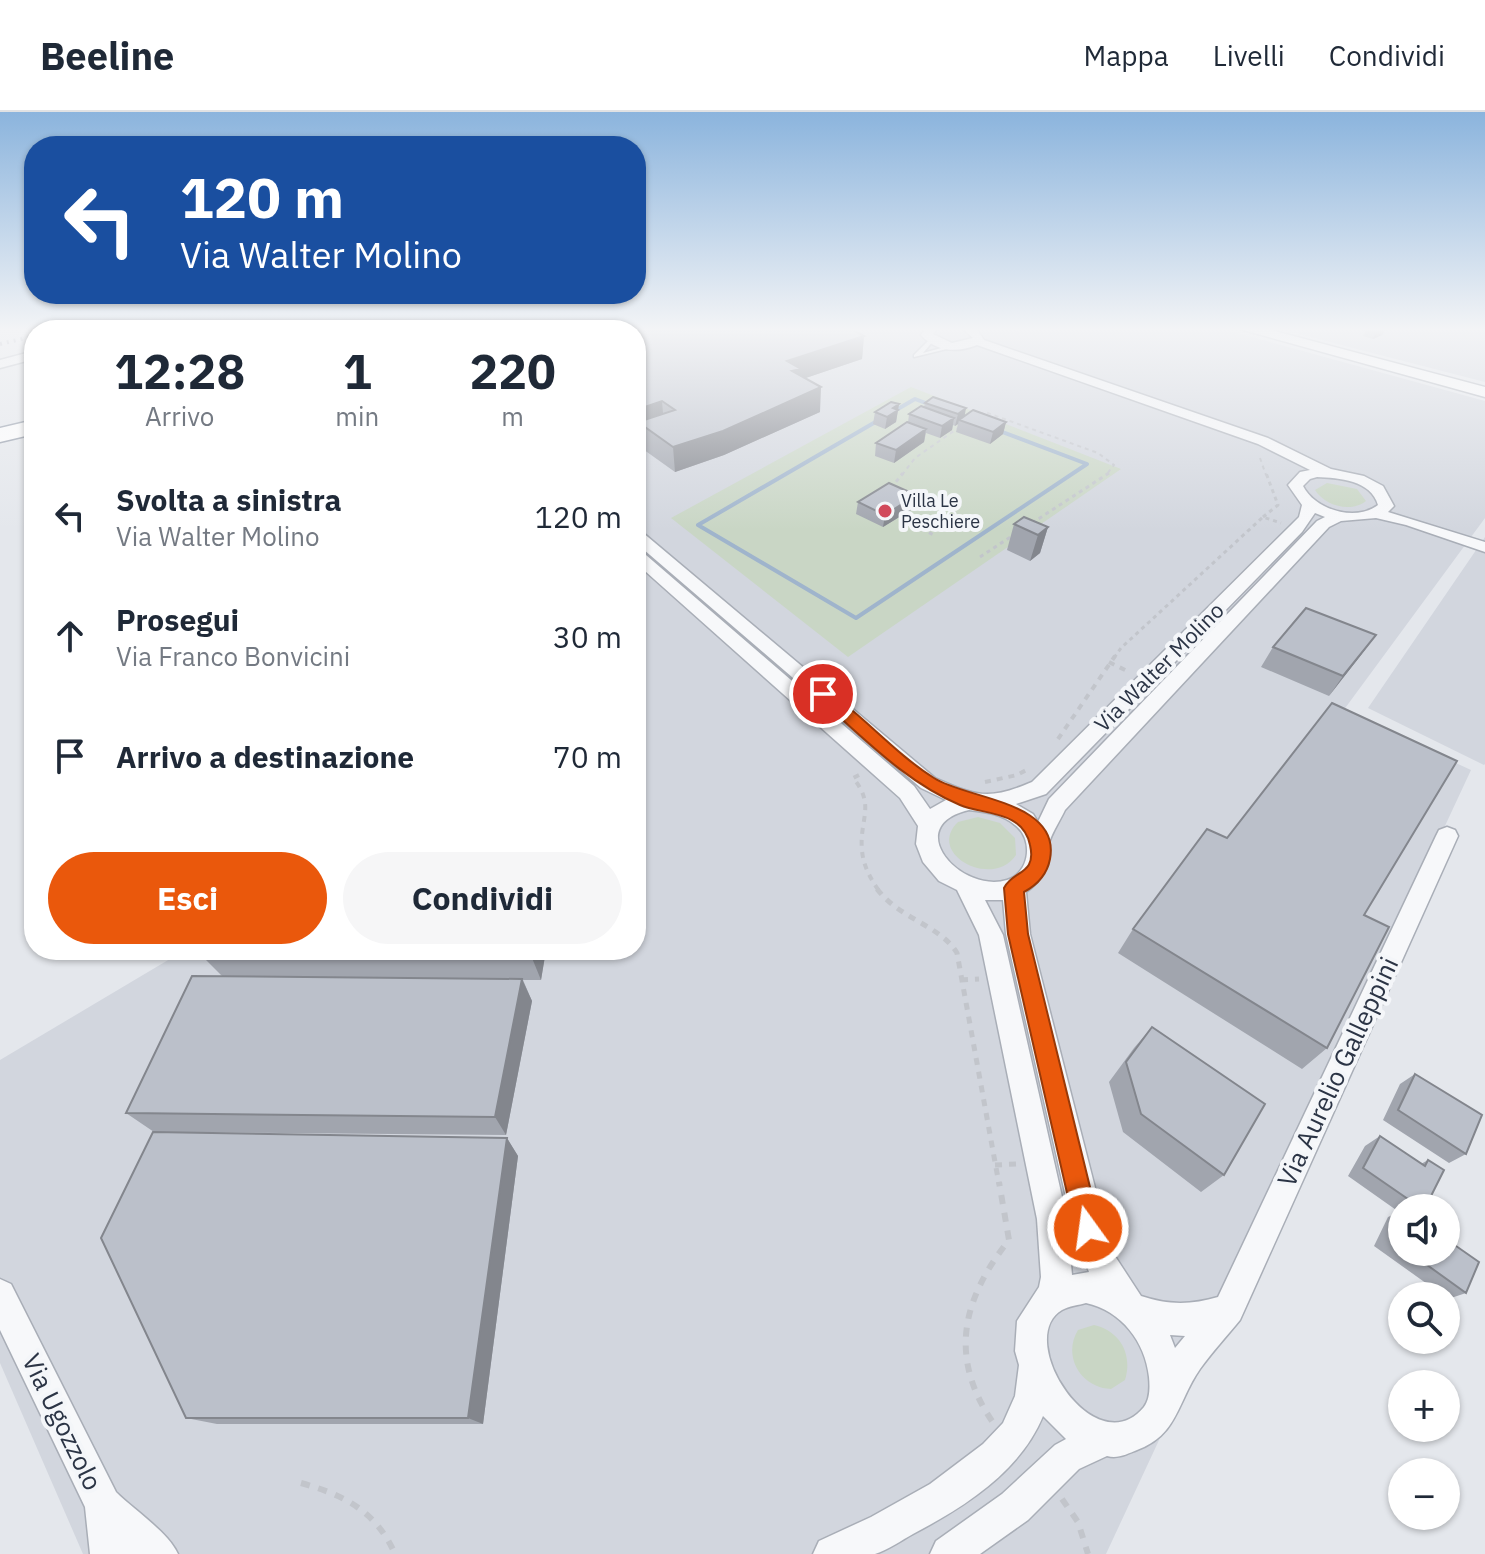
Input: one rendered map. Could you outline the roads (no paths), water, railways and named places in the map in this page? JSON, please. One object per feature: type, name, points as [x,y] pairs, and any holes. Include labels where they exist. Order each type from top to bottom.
[{"type":"highway","points":[[0,424],[24,418]]},
{"type":"highway","points":[[0,435],[24,429]]},
{"type":"street","points":[[1109,395],[1255,446],[1293,468],[1298,479]]},
{"type":"street","points":[[1121,395],[1263,441],[1327,473],[1373,486],[1384,498],[1409,510],[1485,537]]},
{"type":"street","points":[[1327,473],[1305,475],[1298,479],[1295,485],[1297,492],[1310,504],[1341,515],[1377,514],[1410,521],[1485,547]]},
{"type":"street","points":[[1377,514],[1386,506],[1384,498]]},
{"type":"street","name":"Via Walter Molino","points":[[929,825],[945,809],[1023,795],[1039,788],[1296,529],[1306,518],[1310,504]]},
{"type":"street","name":"Via Walter Molino","points":[[1014,888],[1028,880],[1037,869],[1041,856],[1039,842],[1057,805],[1313,535],[1329,520],[1341,515]]},
{"type":"street","points":[[646,543],[928,783],[1014,813],[1025,821],[1039,842]]},
{"type":"street","points":[[646,563],[907,792],[929,825],[926,837],[936,865],[966,886],[998,891],[1014,888],[1018,934],[1088,1228],[1099,1259],[1160,1348],[1166,1371],[1166,1393],[1159,1415],[1145,1430],[1127,1439],[1105,1439],[1086,1433],[1068,1421],[1053,1405],[1034,1368]]},
{"type":"street","name":"Via Aurelio Galleppini","points":[[1166,1393],[1189,1356],[1229,1309],[1447,836]]},
{"type":"street","points":[[966,886],[991,935],[1052,1219],[1057,1277],[1053,1296]]},
{"type":"street","points":[[832,1554],[919,1509],[967,1478],[1002,1450],[1028,1413],[1034,1368],[1031,1333],[1043,1305],[1053,1296],[1068,1288],[1086,1287],[1105,1291],[1128,1305],[1167,1321],[1189,1323],[1229,1309]]},
{"type":"street","name":"Via Ugozzolo","points":[[0,1295],[103,1505],[129,1531],[159,1554]]},
{"type":"street","points":[[949,1554],[1015,1507],[1067,1457],[1105,1439]]},
{"type":"street","name":"Via Ugozzolo","points":[[103,1505],[109,1554]]},
{"type":"waterway","points":[[915,399],[1087,464],[856,618],[698,525],[915,399]]},
{"type":"place","name":"Villa Le Peschiere","points":[[885,511]]}]
